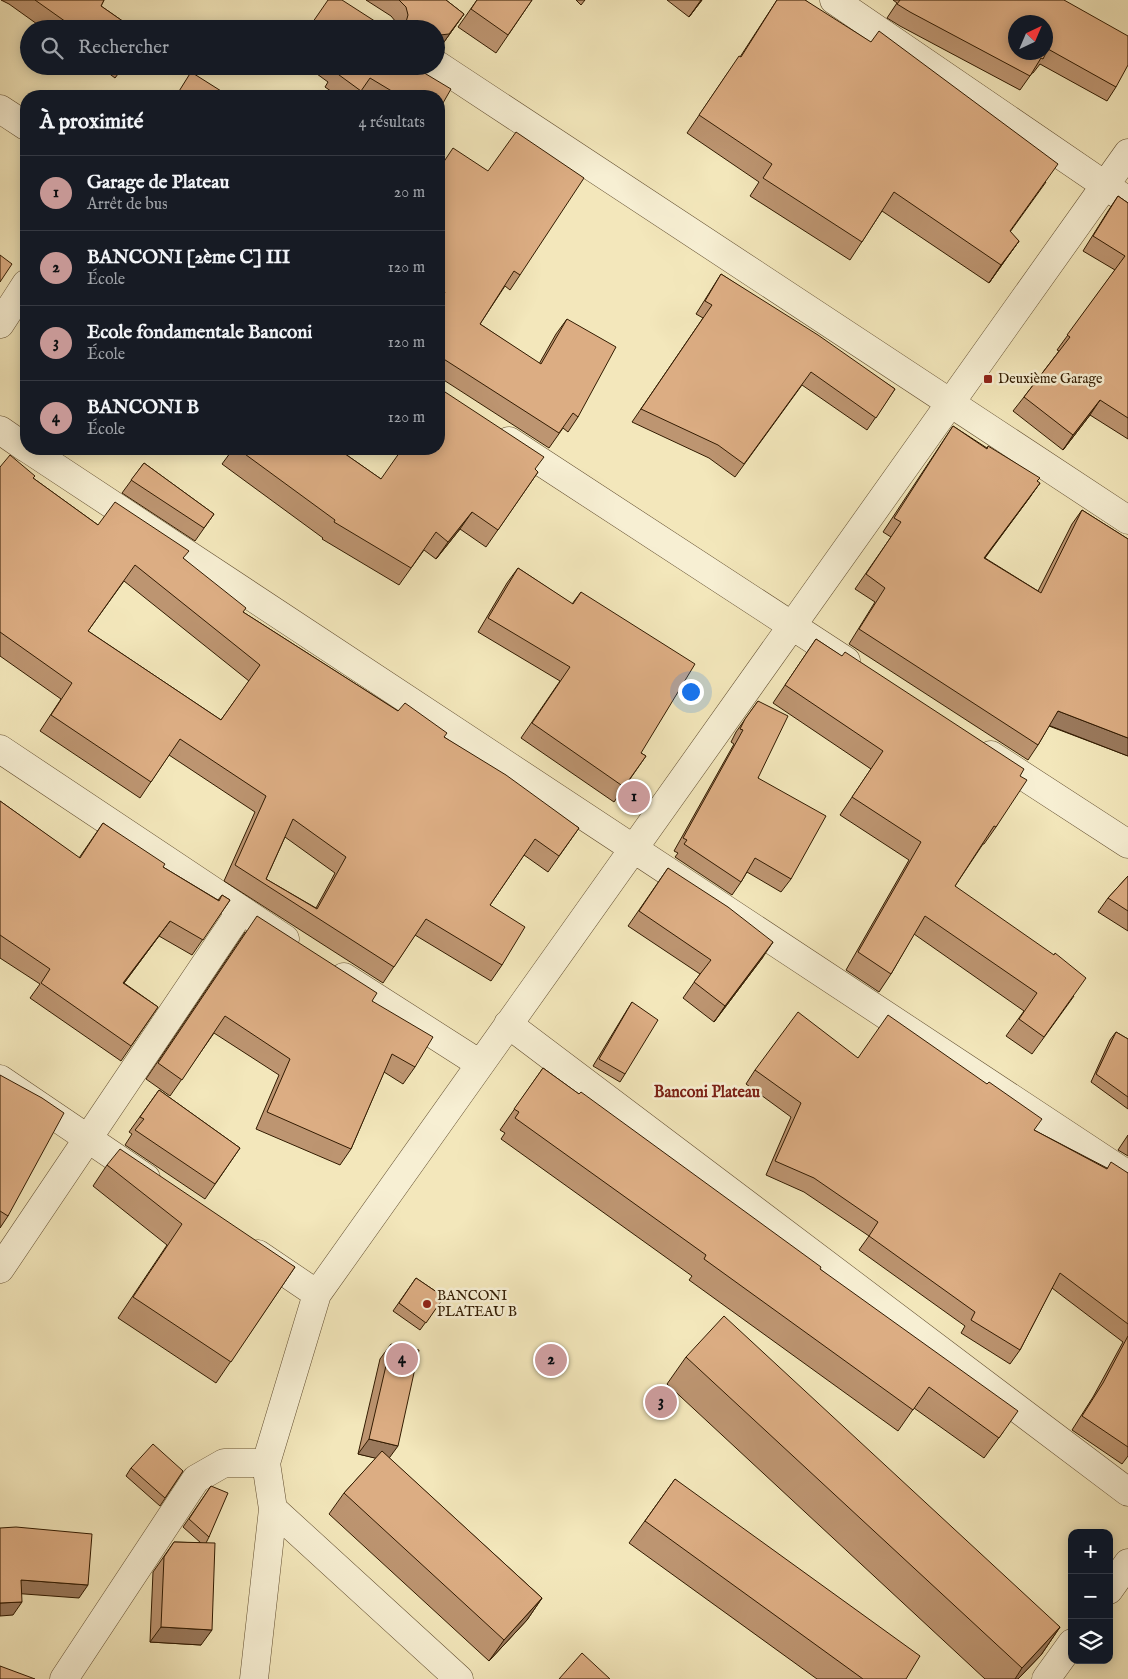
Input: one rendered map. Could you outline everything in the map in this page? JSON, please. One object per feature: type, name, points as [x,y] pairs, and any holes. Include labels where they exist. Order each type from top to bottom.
[{"type":"street","points":[[834,0],[1128,201]]},
{"type":"street","points":[[445,70],[1128,520]]},
{"type":"street","points":[[0,108],[20,122]]},
{"type":"street","points":[[254,1679],[273,1508],[266,1463],[317,1294],[1128,153]]},
{"type":"street","points":[[0,324],[20,293]]},
{"type":"street","points":[[488,427],[866,673]]},
{"type":"street","points":[[0,430],[20,443]]},
{"type":"street","points":[[38,455],[1128,1174]]},
{"type":"street","points":[[972,743],[1128,844]]},
{"type":"street","points":[[0,749],[241,911],[480,1064]]},
{"type":"street","points":[[0,1269],[241,911]]},
{"type":"street","points":[[508,1024],[1128,1492]]},
{"type":"street","points":[[0,1079],[170,1194]]},
{"type":"street","points":[[235,1238],[317,1294]]},
{"type":"street","points":[[64,1679],[196,1479],[224,1463],[266,1463]]},
{"type":"street","points":[[273,1508],[459,1679]]},
{"type":"street","points":[[1113,1584],[1128,1563]]},
{"type":"street","points":[[1046,1679],[1068,1649]]},
{"type":"building","points":[[35,0],[104,0],[101,6],[121,20],[63,20]]},
{"type":"building","points":[[328,0],[342,0],[373,20],[314,20]]},
{"type":"building","points":[[399,0],[446,0],[464,14],[449,34],[445,34],[445,20],[407,20],[408,15],[406,7]]},
{"type":"building","points":[[477,0],[532,0],[508,35],[471,9]]},
{"type":"building","points":[[777,0],[805,0],[871,42],[879,31],[1058,164],[1010,231],[1019,241],[1001,265],[894,192],[862,242],[763,178],[772,164],[699,115],[739,56],[741,57]]},
{"type":"building","points":[[900,0],[1064,0],[1128,36],[1128,65],[1116,87],[1053,52],[1053,15],[1008,15],[1008,60],[1040,60],[1030,76],[897,4]]},
{"type":"building","points":[[189,75],[196,75],[220,90],[180,90]]},
{"type":"building","points":[[339,75],[428,75],[451,89],[445,100],[445,90],[390,90],[370,78],[362,90]]},
{"type":"building","points":[[516,132],[584,178],[520,275],[514,271],[480,324],[541,364],[567,319],[616,347],[578,417],[573,413],[559,433],[445,360],[445,160],[453,148],[488,171]]},
{"type":"building","points":[[1118,196],[1128,203],[1128,418],[1100,400],[1073,435],[1024,397],[1070,337],[1067,335],[1125,256],[1093,236]]},
{"type":"building","points":[[0,255],[12,264],[0,282]]},
{"type":"building","points":[[721,274],[818,335],[895,389],[876,418],[811,372],[744,464],[718,445],[641,409],[712,305],[705,301]]},
{"type":"building","points":[[445,392],[544,457],[535,469],[538,472],[498,530],[472,512],[448,542],[436,532],[411,568],[334,522],[335,520],[246,455],[347,455],[381,479],[398,455],[445,455]]},
{"type":"building","points":[[953,426],[987,449],[988,446],[1040,478],[1037,481],[1040,483],[984,558],[1041,593],[1082,510],[1128,539],[1128,738],[1058,711],[1038,745],[859,629],[885,588],[866,574],[901,522],[894,518]]},
{"type":"building","points":[[10,455],[35,476],[33,478],[98,525],[115,502],[189,551],[183,558],[246,608],[243,612],[398,711],[405,703],[447,733],[444,737],[506,775],[579,828],[559,856],[535,839],[490,905],[525,927],[502,965],[426,919],[394,967],[235,865],[266,796],[180,739],[151,782],[51,715],[72,683],[0,632],[0,467]],"holes":[[[135,565],[260,665],[221,720],[88,631]],[[293,819],[346,857],[317,909],[266,879]]]},
{"type":"building","points":[[144,463],[214,514],[204,528],[131,480]]},
{"type":"building","points":[[518,568],[573,604],[581,592],[695,664],[641,753],[646,756],[624,787],[532,723],[570,667],[488,618]]},
{"type":"building","points":[[816,639],[842,656],[845,652],[1024,769],[1020,776],[1027,780],[955,886],[1054,955],[1055,953],[1086,978],[1044,1037],[1019,1019],[1037,993],[925,916],[891,974],[858,952],[921,842],[852,797],[883,751],[785,685]]},
{"type":"building","points":[[758,701],[788,716],[758,778],[826,816],[791,879],[755,858],[741,882],[684,844],[687,840],[683,838],[743,730],[740,729],[745,719]]},
{"type":"building","points":[[0,801],[80,858],[103,823],[165,864],[163,867],[219,901],[222,895],[230,900],[203,940],[170,921],[123,983],[158,1007],[131,1046],[41,983],[50,969],[0,935]]},
{"type":"building","points":[[668,868],[728,907],[773,942],[725,1006],[694,982],[711,960],[639,911]]},
{"type":"building","points":[[1128,876],[1128,911],[1108,898]]},
{"type":"building","points":[[257,916],[377,993],[372,1001],[433,1037],[415,1067],[392,1054],[351,1149],[267,1112],[290,1059],[225,1016],[182,1080],[158,1063]]},
{"type":"building","points":[[632,1002],[658,1020],[625,1074],[599,1059]]},
{"type":"building","points":[[798,1012],[858,1058],[888,1015],[987,1084],[989,1082],[1042,1119],[1034,1130],[1107,1169],[1111,1162],[1128,1173],[1128,1324],[1060,1273],[1020,1350],[971,1320],[975,1312],[869,1236],[878,1222],[814,1178],[775,1161],[801,1103],[755,1070]]},
{"type":"building","points":[[1116,1032],[1128,1039],[1128,1097],[1096,1074]]},
{"type":"building","points":[[543,1068],[579,1094],[581,1092],[821,1267],[820,1269],[1018,1411],[999,1438],[929,1387],[913,1410],[704,1259],[706,1255],[515,1118],[519,1112],[514,1109]]},
{"type":"building","points":[[0,1075],[42,1098],[64,1113],[8,1216],[0,1211]]},
{"type":"building","points":[[159,1090],[240,1148],[215,1184],[135,1130],[144,1119],[140,1117]]},
{"type":"building","points":[[120,1149],[295,1267],[231,1362],[133,1297],[182,1224],[107,1165]]},
{"type":"building","points":[[416,1278],[444,1297],[426,1323],[399,1303]]},
{"type":"building","points":[[724,1316],[1060,1627],[1022,1668],[686,1357]]},
{"type":"building","points":[[1128,1336],[1128,1447],[1082,1416],[1103,1383]]},
{"type":"building","points":[[391,1344],[419,1350],[398,1446],[369,1439]]},
{"type":"building","points":[[153,1444],[183,1471],[165,1498],[131,1468]]},
{"type":"building","points":[[382,1451],[542,1598],[504,1640],[344,1493]]},
{"type":"building","points":[[675,1479],[920,1656],[906,1679],[863,1679],[645,1521]]},
{"type":"building","points":[[211,1486],[228,1493],[209,1537],[189,1519]]},
{"type":"building","points":[[16,1527],[92,1534],[88,1585],[21,1580],[22,1602],[0,1603],[0,1528]]},
{"type":"building","points":[[174,1542],[215,1543],[212,1630],[161,1627],[164,1557]]},
{"type":"building","points":[[582,1653],[610,1679],[559,1679]]},
{"type":"building","points":[[0,1666],[35,1679],[0,1679]]},
{"type":"place","name":"Deuxième Garage","points":[[988,379]]},
{"type":"place","name":"Garage de Plateau","points":[[634,797]]},
{"type":"place","name":"BANCONI PLATEAU B","points":[[427,1304]]},
{"type":"place","name":"BANCONI B","points":[[402,1359]]},
{"type":"place","name":"BANCONI [2ème C] III","points":[[551,1360]]},
{"type":"place","name":"Ecole fondamentale Banconi","points":[[661,1402]]},
{"type":"district","name":"Banconi Plateau","points":[[707,1093]]}]
